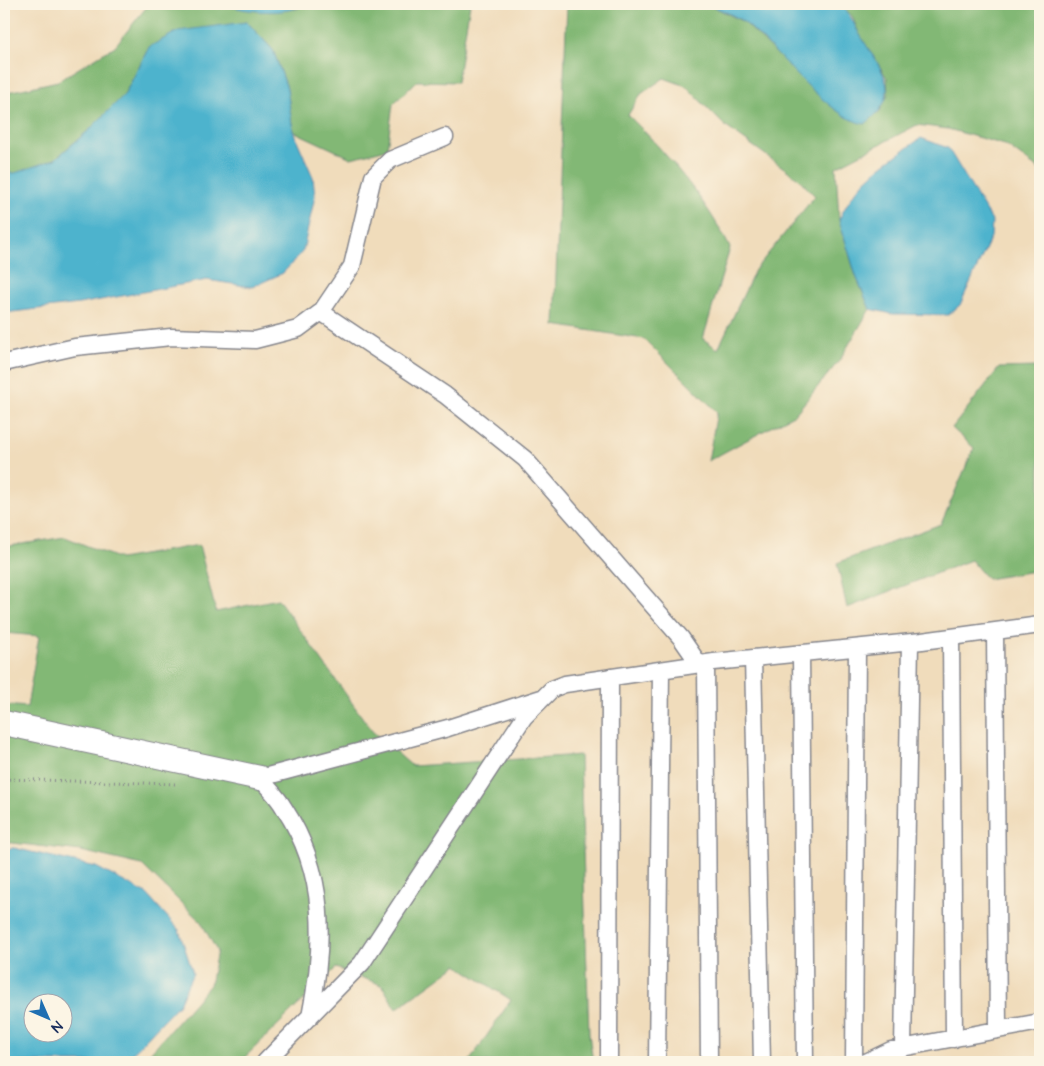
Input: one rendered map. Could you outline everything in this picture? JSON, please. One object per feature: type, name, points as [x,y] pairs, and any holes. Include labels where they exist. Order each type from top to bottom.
[{"type":"street","points":[[4,363],[75,347],[171,337],[255,340],[298,329],[321,312],[352,266],[373,177],[390,160],[446,137]]},
{"type":"street","points":[[321,312],[445,395],[525,459],[703,664],[709,1062]]},
{"type":"street","points":[[265,1062],[362,963],[524,717],[552,689],[565,684],[703,664],[910,643],[1040,625]]},
{"type":"street","points":[[995,631],[998,1030]]},
{"type":"street","points":[[952,637],[954,1039]]},
{"type":"street","points":[[903,1048],[910,643]]},
{"type":"street","points":[[854,1062],[857,648]]},
{"type":"street","points":[[801,654],[806,1062]]},
{"type":"street","points":[[753,658],[762,1062]]},
{"type":"street","points":[[657,1062],[661,670]]},
{"type":"street","points":[[609,1062],[610,677]]},
{"type":"street","points":[[4,723],[260,778],[448,728],[544,697]]},
{"type":"street","points":[[260,778],[284,807],[302,842],[316,881],[321,932],[318,978],[310,1017]]},
{"type":"street","points":[[866,1062],[891,1050],[1040,1022]]},
{"type":"path","points":[[4,779],[185,784]]},
{"type":"green space","points":[[149,4],[225,4],[230,6],[297,9],[303,4],[470,4],[457,82],[417,81],[393,104],[387,149],[351,158],[293,131],[287,88],[273,50],[247,22],[149,47],[125,94],[88,131],[55,159],[15,174],[4,173],[4,93],[58,81],[115,46]]},
{"type":"green space","points":[[567,4],[708,4],[744,22],[822,98],[879,113],[888,94],[887,78],[860,36],[852,16],[838,4],[1040,4],[1040,170],[1005,145],[948,129],[917,125],[836,167],[839,220],[856,276],[870,309],[839,361],[795,414],[708,461],[717,412],[644,339],[554,325]],"holes":[[[664,78],[686,86],[725,126],[798,178],[815,196],[755,270],[718,349],[703,339],[730,248],[710,213],[685,178],[628,115],[641,94]]]},
{"type":"green space","points":[[1040,367],[1040,570],[987,579],[971,560],[847,608],[837,563],[941,524],[974,448],[952,428],[999,368]]},
{"type":"green space","points":[[65,537],[120,559],[199,545],[216,612],[278,599],[372,731],[412,766],[580,755],[589,1034],[593,1062],[469,1062],[511,1000],[457,965],[396,1009],[382,985],[336,968],[240,1062],[142,1062],[210,985],[217,951],[201,922],[142,865],[81,851],[4,842],[4,705],[27,707],[39,636],[4,633],[4,547]]},
{"type":"water","points":[[225,4],[303,4],[287,10],[265,12],[242,9]]},
{"type":"water","points":[[708,4],[842,6],[851,17],[882,72],[887,92],[884,102],[877,113],[865,124],[851,119],[819,96],[745,23]]},
{"type":"water","points":[[247,22],[273,50],[287,88],[293,131],[313,177],[315,196],[303,251],[283,273],[252,287],[207,280],[79,304],[4,313],[4,173],[15,173],[55,159],[88,131],[125,94],[149,47],[178,31]]},
{"type":"water","points":[[921,138],[948,148],[992,221],[991,237],[960,305],[948,315],[892,314],[870,309],[856,276],[839,220],[855,192],[864,182],[884,164]]},
{"type":"water","points":[[14,848],[96,867],[147,894],[179,930],[193,973],[179,1004],[124,1062],[4,1062],[4,849]]}]
